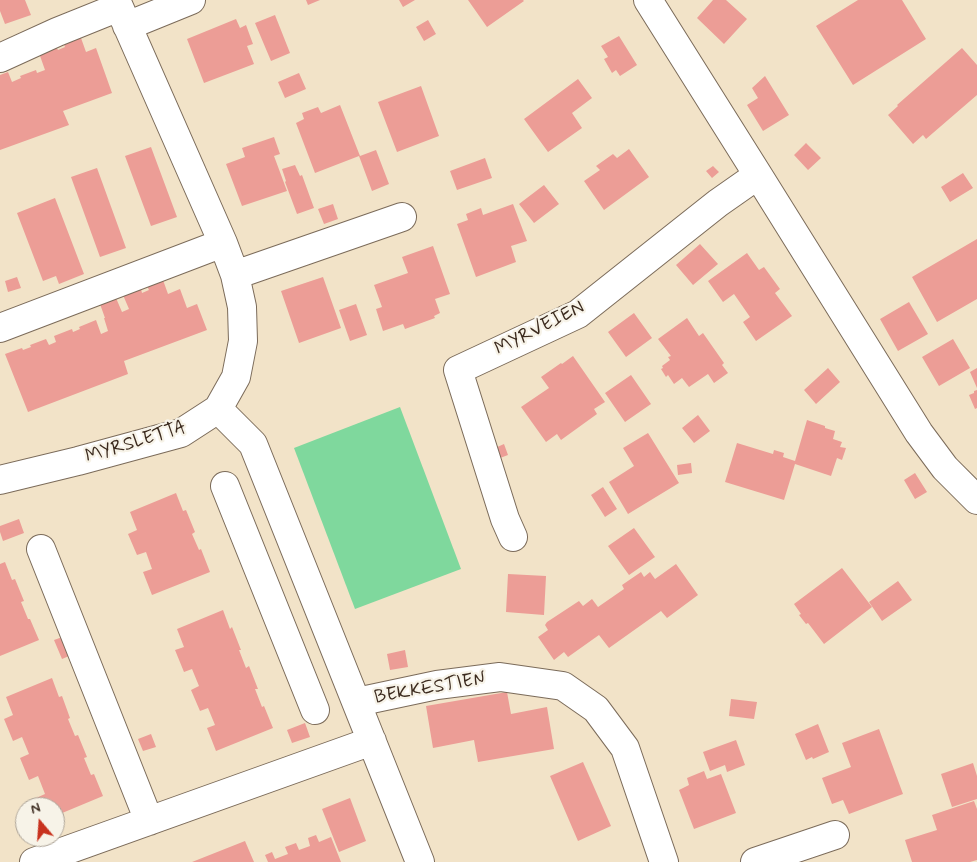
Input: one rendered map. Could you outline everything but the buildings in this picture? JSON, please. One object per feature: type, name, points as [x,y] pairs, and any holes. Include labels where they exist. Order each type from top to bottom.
[{"type":"street","points":[[0,58],[58,32],[120,11],[192,0]]},
{"type":"street","points":[[660,6],[758,175],[918,433],[945,468],[977,500]]},
{"type":"street","name":"MYRSLETTA","points":[[0,480],[181,433],[218,409],[236,377],[243,340],[242,307],[235,275],[223,243],[120,11]]},
{"type":"street","name":"MYRVEIEN","points":[[513,537],[505,519],[458,370],[578,314],[718,203],[758,175]]},
{"type":"street","points":[[235,275],[402,217]]},
{"type":"street","points":[[0,328],[223,243]]},
{"type":"street","name":"BEKKESTIEN","points":[[218,409],[253,444],[420,862]]},
{"type":"street","points":[[225,486],[315,710]]},
{"type":"street","points":[[256,565],[295,548]]},
{"type":"street","points":[[41,549],[149,821]]},
{"type":"street","name":"BEKKESTIEN","points":[[357,702],[437,685],[500,677],[563,686],[596,709],[625,748],[664,862]]},
{"type":"street","points":[[34,862],[372,741]]},
{"type":"street","points":[[755,862],[835,835]]},
{"type":"green space","points":[[400,407],[461,569],[355,609],[294,448]]}]
